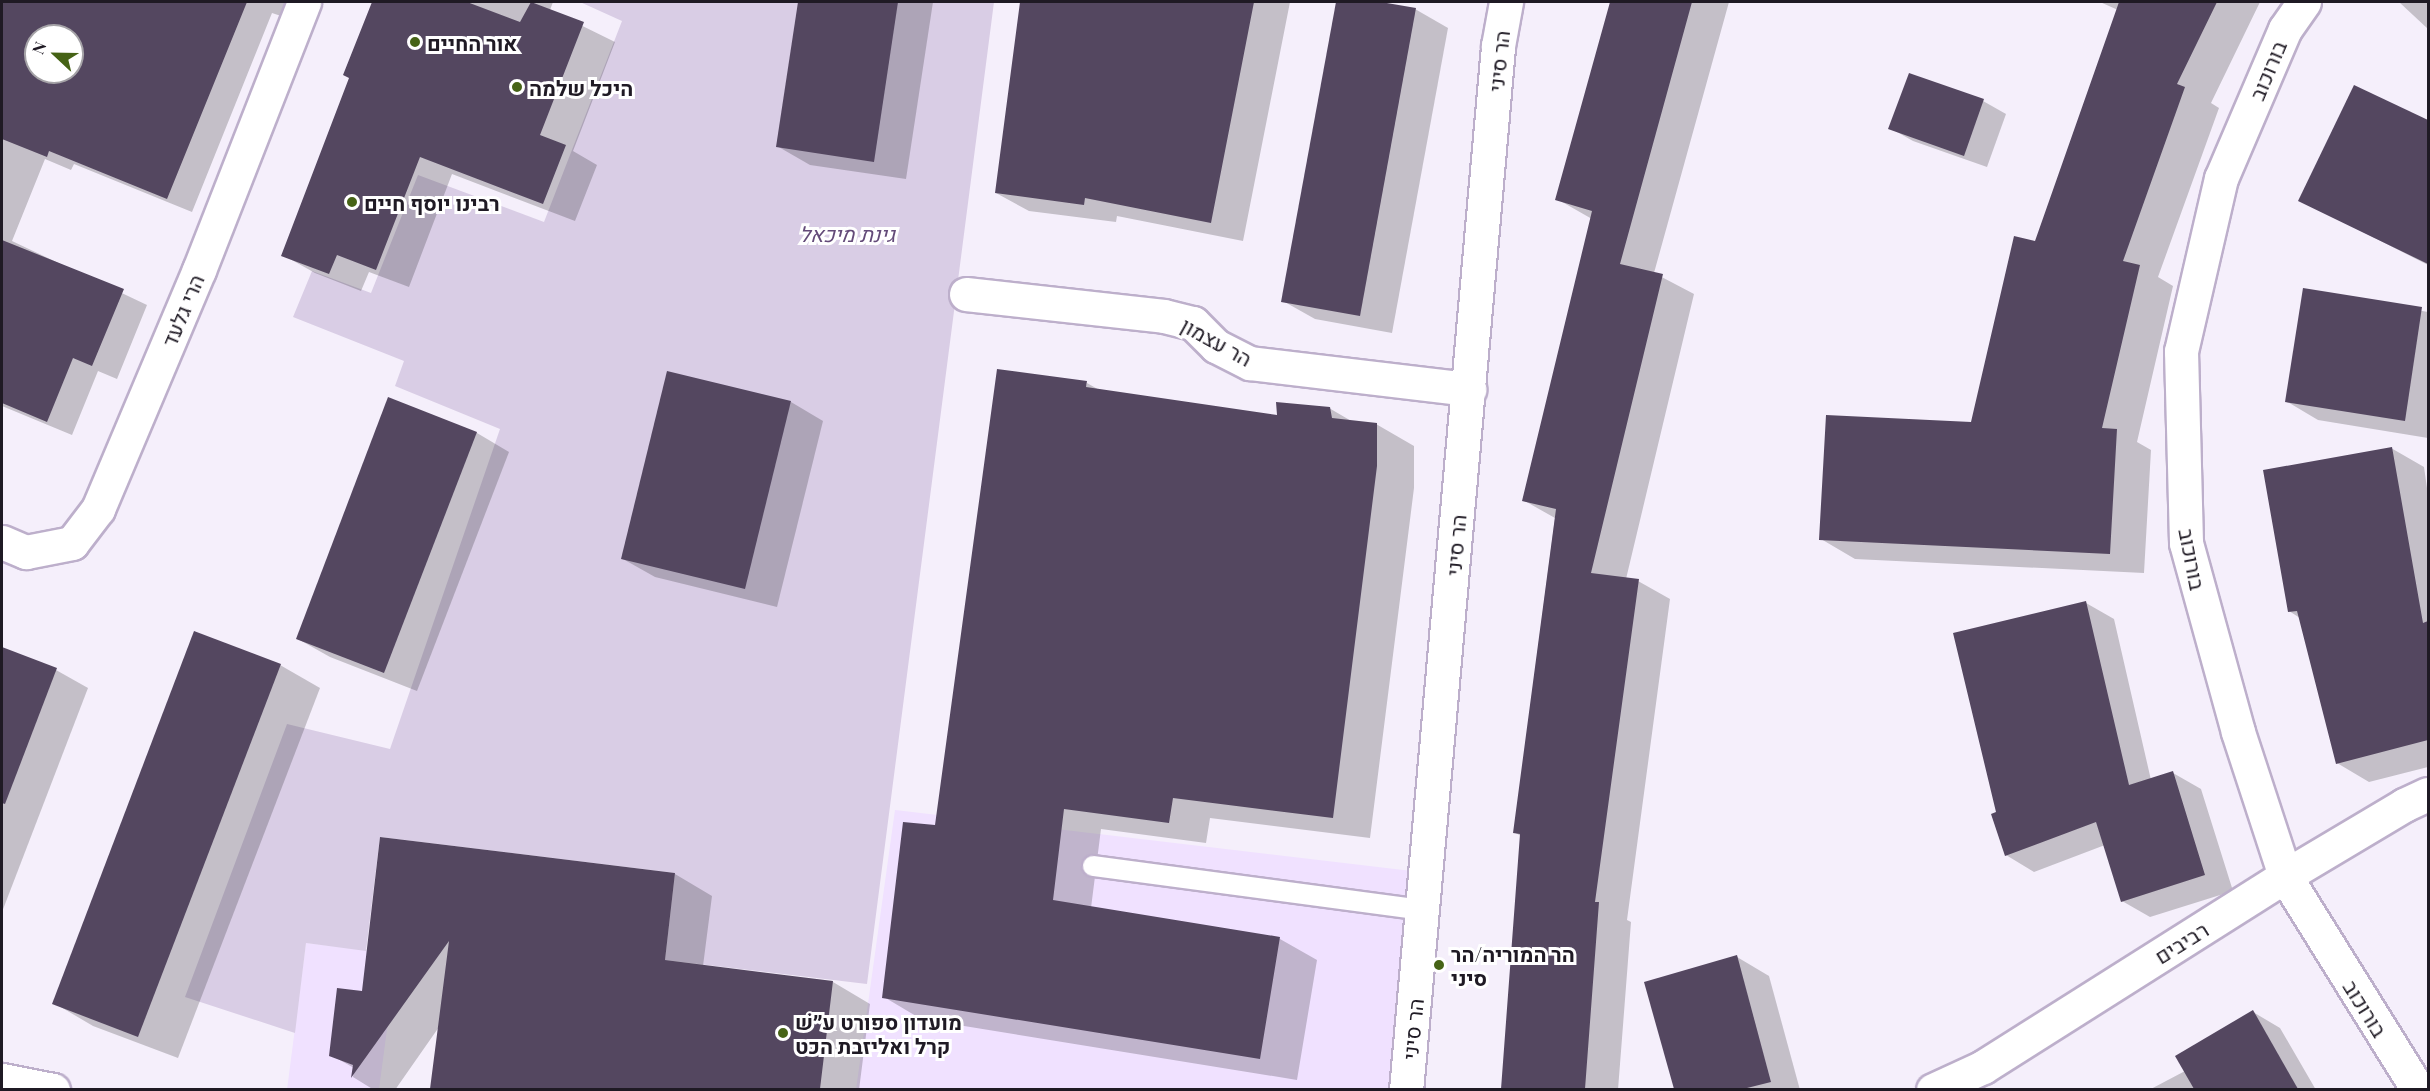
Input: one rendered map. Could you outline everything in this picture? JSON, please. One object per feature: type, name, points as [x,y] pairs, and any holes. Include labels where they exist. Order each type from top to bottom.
[{"type":"street","name":"הרי גלעד","points":[[2,542],[26,552],[72,543],[99,508],[210,243],[304,2]]},
{"type":"street","name":"הר סיני","points":[[1406,1089],[1498,46],[1506,2]]},
{"type":"street","name":"בורוכוב","points":[[2304,2],[2285,29],[2221,178],[2181,351],[2186,543],[2238,732],[2285,876],[2418,1089]]},
{"type":"street","name":"הר עצמון","points":[[966,294],[1164,316],[1193,323],[1216,346],[1250,363],[1469,389]]},
{"type":"street","name":"רביבים","points":[[1933,1089],[1983,1067],[2285,876],[2404,805],[2428,794]]},
{"type":"street","points":[[2,1080],[53,1089]]},
{"type":"lane","points":[[1093,866],[1423,910]]},
{"type":"shaded area","points":[[895,810],[1412,871],[1389,1089],[856,1090]]},
{"type":"shaded area","points":[[306,943],[397,954],[379,1089],[287,1090]]},
{"type":"green space","name":"גינת מיכאל","points":[[580,2],[994,2],[867,984],[665,960],[675,873],[380,837],[366,951],[306,943],[295,1033],[185,997],[287,724],[390,749],[500,429],[395,386],[404,361],[293,317],[312,271],[371,293],[418,175],[544,222],[622,21]]},
{"type":"building","points":[[2,2],[247,2],[167,199],[49,151],[47,157],[2,139]]},
{"type":"building","points":[[372,2],[467,2],[520,22],[531,2],[584,22],[540,135],[566,145],[543,204],[420,157],[376,270],[337,255],[329,274],[281,256],[349,78],[343,75]]},
{"type":"building","points":[[798,2],[898,2],[874,162],[776,147]]},
{"type":"building","points":[[1020,2],[1254,2],[1211,223],[1085,198],[1084,205],[995,193]]},
{"type":"building","points":[[1336,2],[1381,2],[1416,8],[1360,316],[1281,302]]},
{"type":"building","points":[[1610,2],[1692,2],[1620,264],[1663,274],[1591,573],[1639,579],[1595,902],[1599,902],[1585,1089],[1501,1089],[1520,834],[1513,833],[1556,509],[1522,501],[1592,211],[1555,200]]},
{"type":"building","points":[[2119,2],[2217,2],[2177,84],[2185,87],[2123,261],[2140,265],[2102,428],[2117,429],[2110,554],[1819,540],[1826,415],[1971,422],[2014,236],[2035,241]]},
{"type":"building","points":[[1909,73],[1984,99],[1964,156],[1888,129]]},
{"type":"building","points":[[2354,85],[2428,120],[2428,264],[2298,201]]},
{"type":"building","points":[[2,240],[124,289],[92,366],[73,358],[47,422],[2,403]]},
{"type":"building","points":[[2303,288],[2422,307],[2405,421],[2285,402]]},
{"type":"building","points":[[997,369],[1087,381],[1086,387],[1277,415],[1276,402],[1330,407],[1332,418],[1377,423],[1377,466],[1333,818],[1173,798],[1169,823],[1064,809],[1053,900],[1280,937],[1260,1059],[882,998],[903,822],[935,825]]},
{"type":"building","points":[[667,371],[791,401],[745,589],[621,559]]},
{"type":"building","points":[[388,397],[477,432],[384,673],[296,639]]},
{"type":"building","points":[[2392,447],[2423,623],[2428,621],[2428,740],[2336,764],[2297,611],[2288,612],[2263,470]]},
{"type":"building","points":[[2086,601],[2129,785],[2173,771],[2205,875],[2121,902],[2096,822],[2005,856],[1991,814],[1996,812],[1953,633]]},
{"type":"building","points":[[194,631],[281,664],[138,1037],[52,1004]]},
{"type":"building","points":[[2,647],[57,668],[5,804],[2,803]]},
{"type":"building","points":[[380,837],[675,873],[665,960],[833,981],[820,1089],[430,1089],[449,941],[351,1078],[353,1065],[329,1056],[337,988],[362,991]]},
{"type":"building","points":[[1737,955],[1771,1082],[1743,1089],[1674,1089],[1644,982]]},
{"type":"building","points":[[2253,1010],[2298,1089],[2194,1089],[2175,1056]]},
{"type":"place","name":"אור החיים","points":[[415,42]]},
{"type":"place","name":"היכל שלמה","points":[[517,87]]},
{"type":"place","name":"רבינו יוסף חיים","points":[[352,202]]},
{"type":"place","name":"הר המוריה/הר סיני","points":[[1439,965]]},
{"type":"place","name":"מועדון ספורט ע״שׁ קרל ואליזבת הכט","points":[[783,1033]]}]
